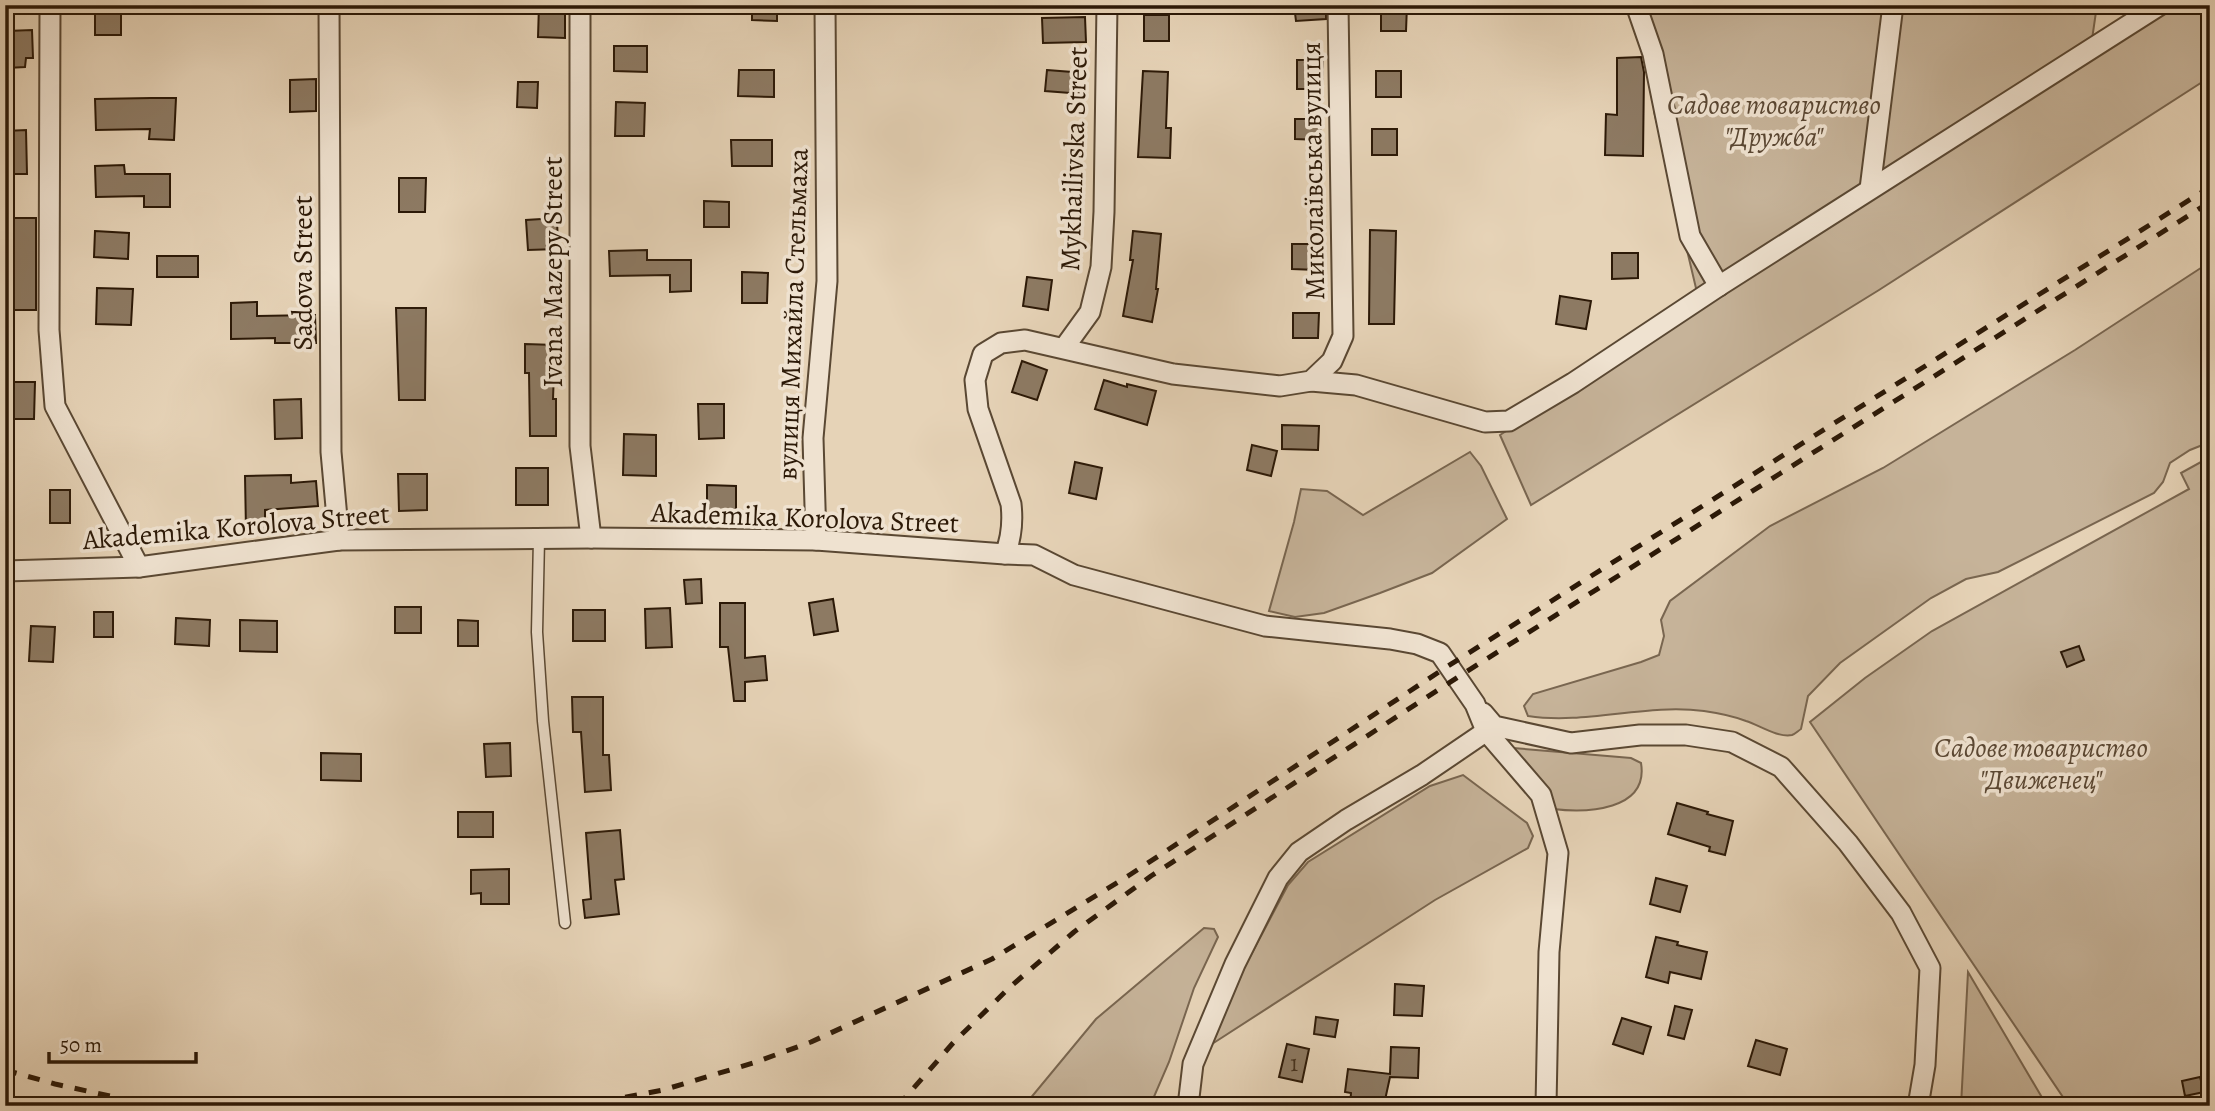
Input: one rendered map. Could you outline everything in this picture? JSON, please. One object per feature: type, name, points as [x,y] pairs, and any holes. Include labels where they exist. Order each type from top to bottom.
[{"type":"street","points":[[50,5],[49,330],[55,406],[139,566]]},
{"type":"street","name":"Sadova Street","points":[[329,5],[331,452],[339,540]]},
{"type":"street","name":"Ivana Mazepy Street","points":[[580,5],[580,446],[591,538]]},
{"type":"street","name":"вулиця Михайла Стельмаха","points":[[816,540],[813,438],[827,281],[825,5]]},
{"type":"street","name":"Mykhailivska Street","points":[[1065,348],[1090,312],[1101,267],[1107,5]]},
{"type":"street","name":"Миколаївська вулиця","points":[[1311,382],[1332,361],[1343,336],[1338,5]]},
{"type":"street","points":[[1636,5],[1653,54],[1690,236],[1719,286]]},
{"type":"street","points":[[1870,189],[1893,5]]},
{"type":"street","points":[[1005,554],[1011,539],[1011,504],[978,410],[975,380],[983,354],[1001,343],[1024,340],[1173,374],[1280,386],[1311,382],[1356,385],[1485,422],[1509,421],[1573,383],[1719,286],[2160,5]]},
{"type":"street","name":"Akademika Korolova Street","points":[[5,571],[139,566],[339,540],[816,540],[1034,555],[1074,575],[1265,626],[1417,644],[1440,653],[1490,729],[1541,795],[1559,853],[1549,952],[1546,1106]]},
{"type":"street","points":[[1188,1106],[1193,1064],[1206,1029],[1278,878],[1299,852],[1490,729],[1571,743],[1640,735],[1686,735],[1732,742],[1781,767],[1848,843],[1901,913],[1930,968],[1925,1065],[1918,1106]]},
{"type":"lane","points":[[539,539],[537,632],[543,721],[565,923]]},
{"type":"green space","name":"Садове товариство \"Дружба\"","points":[[1638,5],[2097,5],[2089,60],[2177,5],[2210,5],[2210,77],[1879,290],[1531,505],[1500,435],[1700,305],[1654,111],[1653,58]]},
{"type":"green space","points":[[2210,262],[2210,442],[2190,450],[2170,463],[2163,482],[2154,493],[1998,572],[1966,579],[1931,598],[1840,663],[1808,696],[1801,729],[1792,735],[1781,735],[1731,716],[1682,709],[1572,718],[1528,716],[1524,706],[1533,694],[1659,655],[1664,636],[1661,620],[1670,601],[1770,526],[1883,468],[2075,350]]},
{"type":"green space","points":[[1470,452],[1481,466],[1507,519],[1432,573],[1324,613],[1295,617],[1269,611],[1301,489],[1327,491],[1363,515]]},
{"type":"green space","name":"Садове товариство \"Движенец\"","points":[[2210,457],[2210,1101],[2185,1106],[2069,1106],[1810,722],[1865,678],[1932,631],[2189,489],[2181,473]]},
{"type":"green space","points":[[1513,748],[1631,758],[1641,763],[1641,779],[1635,791],[1612,806],[1582,810],[1553,809]]},
{"type":"green space","points":[[1463,775],[1527,823],[1533,836],[1528,848],[1435,900],[1212,1044],[1245,966],[1288,885],[1308,862],[1430,786]]},
{"type":"green space","points":[[1204,928],[1214,929],[1218,937],[1194,988],[1169,1062],[1150,1106],[1024,1106],[1096,1019]]},
{"type":"green space","points":[[1968,972],[2047,1106],[1961,1106]]},
{"type":"building","points":[[95,5],[121,5],[121,35],[95,35]]},
{"type":"building","points":[[539,5],[565,5],[565,38],[538,37]]},
{"type":"building","points":[[752,5],[777,5],[777,21],[752,20]]},
{"type":"building","points":[[1294,5],[1326,5],[1326,19],[1296,21]]},
{"type":"building","points":[[1381,5],[1407,5],[1406,31],[1381,31]]},
{"type":"building","points":[[1144,15],[1169,15],[1169,41],[1144,41]]},
{"type":"building","points":[[1085,17],[1086,42],[1043,43],[1042,18]]},
{"type":"building","points":[[32,30],[33,58],[26,58],[25,67],[7,68],[7,31]]},
{"type":"building","points":[[614,46],[647,46],[647,72],[614,71]]},
{"type":"building","points":[[1641,57],[1644,72],[1643,156],[1605,155],[1606,114],[1617,115],[1617,58]]},
{"type":"building","points":[[1297,60],[1323,60],[1322,89],[1297,89]]},
{"type":"building","points":[[739,70],[774,70],[774,97],[738,96]]},
{"type":"building","points":[[1047,70],[1085,73],[1083,94],[1045,91]]},
{"type":"building","points":[[1143,71],[1168,72],[1166,128],[1171,128],[1170,158],[1138,157]]},
{"type":"building","points":[[1376,71],[1401,71],[1401,97],[1376,97]]},
{"type":"building","points":[[316,79],[316,111],[290,112],[290,80]]},
{"type":"building","points":[[518,82],[538,82],[537,108],[517,107]]},
{"type":"building","points":[[176,98],[174,140],[149,139],[150,129],[96,130],[95,99]]},
{"type":"building","points":[[616,102],[645,103],[644,136],[615,136]]},
{"type":"building","points":[[1295,119],[1321,119],[1320,140],[1295,139]]},
{"type":"building","points":[[1372,129],[1397,129],[1397,155],[1372,155]]},
{"type":"building","points":[[26,130],[27,174],[5,174],[5,131]]},
{"type":"building","points":[[731,140],[772,140],[772,166],[732,166]]},
{"type":"building","points":[[124,165],[125,174],[170,174],[170,207],[144,207],[144,196],[96,197],[95,166]]},
{"type":"building","points":[[399,178],[426,178],[425,212],[399,212]]},
{"type":"building","points":[[704,201],[729,202],[729,227],[704,227]]},
{"type":"building","points":[[5,218],[36,218],[36,310],[7,310],[8,245],[5,245]]},
{"type":"building","points":[[557,218],[558,249],[528,250],[526,220]]},
{"type":"building","points":[[1370,230],[1396,231],[1394,324],[1369,324]]},
{"type":"building","points":[[95,231],[129,233],[128,259],[94,257]]},
{"type":"building","points":[[1133,231],[1161,234],[1158,289],[1152,322],[1123,316],[1133,260],[1130,260]]},
{"type":"building","points":[[1292,244],[1318,244],[1317,270],[1292,269]]},
{"type":"building","points":[[647,250],[647,260],[691,260],[691,291],[670,292],[670,275],[610,276],[609,251]]},
{"type":"building","points":[[1612,253],[1638,253],[1638,278],[1612,279]]},
{"type":"building","points":[[157,256],[198,256],[198,277],[157,277]]},
{"type":"building","points":[[742,272],[768,273],[767,303],[742,303]]},
{"type":"building","points":[[1027,277],[1052,280],[1048,310],[1023,306]]},
{"type":"building","points":[[97,288],[133,289],[131,325],[96,324]]},
{"type":"building","points":[[1560,296],[1591,301],[1586,329],[1556,324]]},
{"type":"building","points":[[257,302],[257,316],[315,315],[316,343],[275,343],[275,338],[231,339],[231,303]]},
{"type":"building","points":[[396,308],[426,308],[425,400],[399,400]]},
{"type":"building","points":[[1293,313],[1319,313],[1318,338],[1293,338]]},
{"type":"building","points":[[525,344],[555,345],[553,399],[556,399],[556,436],[530,436],[529,373],[525,373]]},
{"type":"building","points":[[1022,361],[1047,370],[1037,400],[1012,392]]},
{"type":"building","points":[[1104,380],[1156,391],[1147,425],[1095,409]]},
{"type":"building","points":[[5,382],[35,382],[34,419],[5,419]]},
{"type":"building","points":[[301,399],[302,438],[275,439],[274,400]]},
{"type":"building","points":[[698,404],[724,404],[724,438],[699,439]]},
{"type":"building","points":[[1282,425],[1319,426],[1318,450],[1282,449]]},
{"type":"building","points":[[624,434],[656,435],[656,476],[623,475]]},
{"type":"building","points":[[1252,445],[1277,451],[1271,476],[1247,470]]},
{"type":"building","points":[[1075,462],[1102,468],[1096,499],[1069,493]]},
{"type":"building","points":[[516,468],[548,468],[548,505],[516,505]]},
{"type":"building","points":[[398,474],[427,474],[427,510],[399,511]]},
{"type":"building","points":[[291,475],[291,483],[316,481],[318,506],[265,510],[265,530],[246,530],[245,476]]},
{"type":"building","points":[[707,485],[736,486],[736,511],[707,511]]},
{"type":"building","points":[[50,490],[70,490],[70,523],[50,523]]},
{"type":"building","points":[[701,579],[702,603],[686,604],[684,580]]},
{"type":"building","points":[[833,599],[838,631],[814,635],[809,603]]},
{"type":"building","points":[[720,603],[745,603],[745,658],[765,656],[767,680],[745,682],[745,701],[734,701],[728,647],[720,647]]},
{"type":"building","points":[[395,607],[421,607],[421,633],[395,633]]},
{"type":"building","points":[[670,608],[672,647],[646,648],[645,609]]},
{"type":"building","points":[[573,610],[605,610],[605,641],[573,641]]},
{"type":"building","points":[[94,612],[113,612],[113,637],[94,637]]},
{"type":"building","points":[[176,618],[210,620],[209,646],[175,644]]},
{"type":"building","points":[[240,620],[277,621],[277,652],[240,651]]},
{"type":"building","points":[[458,620],[478,621],[478,646],[458,646]]},
{"type":"building","points":[[31,626],[55,627],[53,662],[29,661]]},
{"type":"building","points":[[2079,646],[2084,660],[2067,667],[2061,652]]},
{"type":"building","points":[[572,697],[603,697],[603,755],[609,755],[611,790],[585,792],[581,732],[573,732]]},
{"type":"building","points":[[510,743],[511,776],[486,777],[484,744]]},
{"type":"building","points":[[321,753],[361,754],[361,781],[321,780]]},
{"type":"building","points":[[1677,803],[1733,821],[1725,855],[1709,851],[1710,847],[1668,834]]},
{"type":"building","points":[[458,812],[493,812],[493,837],[458,837]]},
{"type":"building","points":[[620,830],[624,879],[615,880],[619,914],[585,918],[583,900],[591,899],[586,833]]},
{"type":"building","points":[[509,869],[509,904],[481,904],[481,893],[471,894],[471,870]]},
{"type":"building","points":[[1656,878],[1687,886],[1680,912],[1650,904]]},
{"type":"building","points":[[1656,937],[1707,952],[1701,979],[1670,972],[1668,983],[1646,977]]},
{"type":"building","points":[[1395,984],[1424,986],[1422,1016],[1394,1015]]},
{"type":"building","points":[[1675,1006],[1692,1010],[1684,1039],[1668,1035]]},
{"type":"building","points":[[1316,1017],[1338,1020],[1335,1037],[1314,1034]]},
{"type":"building","points":[[1622,1018],[1651,1027],[1643,1054],[1613,1044]]},
{"type":"building","points":[[1756,1040],[1787,1049],[1780,1075],[1748,1066]]},
{"type":"building","points":[[1287,1044],[1309,1049],[1302,1082],[1279,1077]]},
{"type":"building","points":[[1391,1047],[1419,1048],[1418,1078],[1390,1077],[1385,1100],[1379,1099],[1378,1106],[1350,1106],[1351,1093],[1345,1092],[1348,1069],[1390,1074]]},
{"type":"building","points":[[2200,1077],[2204,1092],[2185,1096],[2182,1081]]},
{"type":"railway","points":[[578,1106],[663,1090],[753,1063],[811,1042],[992,959],[1128,876],[1448,666],[2210,187]]},
{"type":"railway","points":[[898,1106],[953,1043],[1010,987],[1074,932],[1151,876],[1458,677],[2210,202]]},
{"type":"railway","points":[[5,1070],[155,1106]]}]
